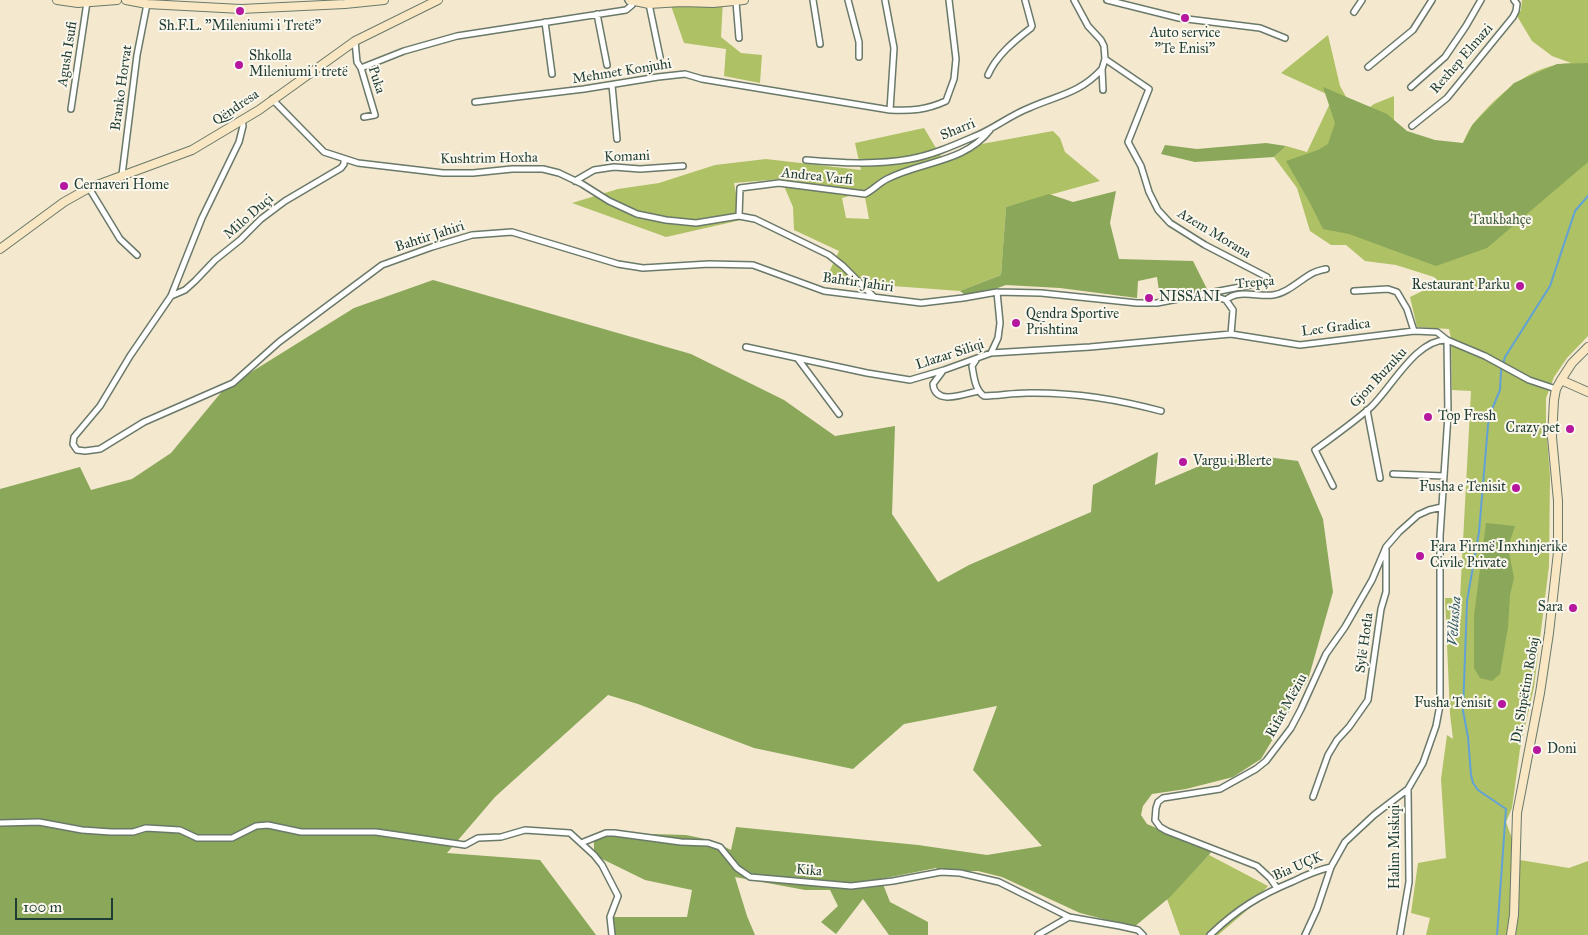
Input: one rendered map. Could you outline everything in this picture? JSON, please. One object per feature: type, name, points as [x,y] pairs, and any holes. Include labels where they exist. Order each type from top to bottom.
[{"type":"street","points":[[61,0],[88,2],[117,0]]},
{"type":"street","points":[[126,0],[147,4],[241,9],[261,4],[384,0]]},
{"type":"street","name":"Qëndresa","points":[[0,249],[56,208],[89,188],[192,150],[259,110],[355,42],[438,0]]},
{"type":"street","points":[[629,0],[649,4],[740,1],[738,38]]},
{"type":"street","points":[[361,68],[404,51],[457,36],[628,9],[632,3],[629,0]]},
{"type":"street","points":[[813,0],[820,44]]},
{"type":"street","points":[[848,0],[859,42],[859,57]]},
{"type":"street","points":[[885,0],[894,48],[890,110]]},
{"type":"street","name":"Mehmet Konjuhi","points":[[474,102],[584,89],[685,74],[702,79],[890,110],[909,111],[929,108],[946,101],[954,79],[956,59],[949,0]]},
{"type":"street","points":[[988,75],[993,63],[1017,38],[1032,26],[1025,0]]},
{"type":"street","points":[[1074,0],[1088,26],[1104,46],[1103,90]]},
{"type":"street","points":[[1107,0],[1179,18],[1260,28],[1285,38]]},
{"type":"street","points":[[1354,12],[1362,0]]},
{"type":"street","points":[[1368,67],[1413,30],[1432,0]]},
{"type":"street","points":[[1411,87],[1445,57],[1481,0]]},
{"type":"street","name":"Rexhep Elmazi","points":[[1412,126],[1447,98],[1503,29],[1516,11],[1517,4],[1514,0]]},
{"type":"street","name":"Agush Isufi","points":[[71,109],[88,2]]},
{"type":"street","name":"Branko Horvat","points":[[122,175],[137,55],[147,4]]},
{"type":"street","points":[[649,4],[660,57]]},
{"type":"street","points":[[597,14],[607,65]]},
{"type":"street","points":[[544,22],[552,74]]},
{"type":"street","name":"Puka","points":[[355,42],[357,62],[361,68],[375,115],[364,117]]},
{"type":"street","name":"Azem Morana","points":[[1105,59],[1148,89],[1128,142],[1141,166],[1149,192],[1158,210],[1170,223],[1184,232],[1267,277],[1261,283],[1212,293]]},
{"type":"street","name":"Sharri","points":[[806,160],[860,164],[909,159],[956,144],[992,128],[1029,108],[1078,89],[1091,80],[1102,68]]},
{"type":"street","points":[[612,84],[617,140]]},
{"type":"street","name":"Kushtrim Hoxha","points":[[272,99],[324,152],[358,163],[443,173],[543,169],[575,180],[609,201],[637,214],[696,223],[739,216],[755,219],[829,254],[874,297]]},
{"type":"street","name":"Bahtir Jahiri","points":[[242,120],[239,142],[199,225],[171,296],[130,356],[100,406],[74,437],[73,444],[76,450],[85,451],[100,448],[144,422],[233,383],[279,342],[382,266],[432,247],[472,235],[512,232],[618,264],[643,268],[709,264],[753,265],[824,291],[921,303],[997,292],[1041,293],[1137,303],[1157,303],[1212,293]]},
{"type":"street","name":"Andrea Varfi","points":[[739,216],[740,188],[779,184],[865,194],[886,180],[920,166],[956,156],[981,141],[992,128]]},
{"type":"street","name":"Milo Duçi","points":[[171,296],[185,290],[196,281],[215,260],[240,240],[261,218],[285,201],[341,168],[344,164],[344,159]]},
{"type":"street","name":"Komani","points":[[575,180],[594,170],[614,167],[683,166]]},
{"type":"street","points":[[89,188],[120,239],[137,255]]},
{"type":"street","name":"Trepça","points":[[1212,293],[1226,300],[1231,296],[1239,294],[1273,295],[1285,291],[1314,272],[1326,269]]},
{"type":"street","points":[[1354,291],[1388,290],[1398,292],[1407,309],[1414,331]]},
{"type":"street","points":[[991,353],[998,338],[1000,323],[997,292]]},
{"type":"street","points":[[1226,300],[1233,310],[1231,334]]},
{"type":"street","name":"Lec Gradica","points":[[1231,334],[1300,345],[1414,331],[1437,332],[1448,340],[1529,380],[1556,388]]},
{"type":"street","name":"Llazar Siliqi","points":[[746,347],[866,373],[910,380],[991,353],[1090,347],[1231,334]]},
{"type":"street","name":"Gjon Buzuku","points":[[1333,486],[1315,450],[1367,410],[1421,350],[1438,340],[1448,340]]},
{"type":"street","points":[[1408,789],[1422,763],[1436,726],[1440,705],[1442,507],[1448,415],[1448,340]]},
{"type":"street","points":[[1556,388],[1572,363],[1588,347]]},
{"type":"street","points":[[798,358],[839,414]]},
{"type":"street","points":[[977,359],[972,366],[978,391],[984,396],[1026,393],[1093,397],[1127,402],[1161,411]]},
{"type":"street","points":[[944,370],[933,384],[937,395],[943,398],[978,391]]},
{"type":"street","points":[[1562,380],[1588,392]]},
{"type":"street","name":"Dr. Shpëtim Robaj","points":[[1511,935],[1514,915],[1517,813],[1540,693],[1558,552],[1558,501],[1552,424],[1556,388]]},
{"type":"street","points":[[1367,410],[1380,478]]},
{"type":"street","points":[[1392,474],[1444,476]]},
{"type":"street","points":[[1386,547],[1398,532],[1418,515],[1428,510],[1442,507]]},
{"type":"street","name":"Sylë Hotla","points":[[1312,797],[1328,755],[1368,700],[1380,617],[1386,592],[1386,547]]},
{"type":"street","name":"Rifat Mëziu","points":[[1277,888],[1270,878],[1256,866],[1160,827],[1155,820],[1156,808],[1158,802],[1163,798],[1220,789],[1256,769],[1266,761],[1291,728],[1326,654],[1345,627],[1372,580],[1386,547]]},
{"type":"street","name":"Bia UÇK","points":[[1210,935],[1253,900],[1277,888],[1331,867],[1345,842],[1374,815],[1408,789]]},
{"type":"street","name":"Halim Miskiqi","points":[[1400,935],[1410,882],[1408,789]]},
{"type":"street","points":[[0,823],[39,822],[82,830],[133,832],[146,828],[180,830],[197,838],[232,838],[256,826],[268,825],[301,832],[376,832],[465,845],[478,838],[501,837],[525,830],[570,833],[602,865],[618,896],[610,917],[612,935]]},
{"type":"street","name":"Kika","points":[[581,843],[606,833],[614,833],[708,844],[720,847],[738,868],[750,877],[851,886],[893,881],[941,872],[960,873],[999,882],[1069,918],[1138,930],[1143,935]]},
{"type":"street","points":[[1305,935],[1317,909],[1331,867]]},
{"type":"street","points":[[1038,935],[1069,918]]},
{"type":"green space","points":[[669,0],[723,0],[721,37],[741,53],[762,55],[760,83],[724,76],[726,49],[684,43]]},
{"type":"green space","name":"Taukbahçe","points":[[1522,0],[1588,0],[1588,336],[1567,358],[1554,377],[1546,398],[1550,476],[1549,566],[1534,687],[1520,749],[1512,808],[1506,822],[1520,860],[1569,868],[1588,861],[1588,935],[1426,935],[1430,918],[1411,913],[1418,863],[1446,858],[1441,779],[1447,735],[1453,739],[1450,714],[1445,598],[1460,598],[1471,391],[1452,390],[1451,338],[1449,329],[1417,327],[1410,297],[1439,283],[1434,277],[1396,265],[1365,261],[1346,245],[1331,245],[1310,231],[1297,188],[1274,157],[1286,146],[1307,152],[1333,97],[1281,73],[1328,35],[1340,86],[1357,117],[1374,104],[1394,96],[1394,128],[1421,145],[1463,143],[1471,127],[1483,112],[1517,82],[1543,69],[1571,63],[1552,56],[1532,41],[1517,16],[1521,10]]},
{"type":"green space","points":[[1588,63],[1588,162],[1487,248],[1436,266],[1349,234],[1323,229],[1286,161],[1318,150],[1328,144],[1335,123],[1323,87],[1387,114],[1407,131],[1435,140],[1463,143],[1473,124],[1514,83],[1557,64]]},
{"type":"green space","points":[[924,128],[942,158],[965,147],[1053,131],[1060,138],[1065,152],[1100,181],[1006,207],[1001,275],[960,291],[825,281],[839,251],[794,230],[793,207],[781,179],[734,183],[741,220],[666,237],[572,203],[618,189],[659,183],[715,165],[766,159],[861,170],[855,143]],"holes":[[[864,192],[869,219],[846,218],[842,198]]]},
{"type":"green space","points":[[1266,143],[1286,146],[1274,157],[1195,162],[1161,154],[1165,145],[1197,149]]},
{"type":"green space","points":[[1116,191],[1110,223],[1119,259],[1193,261],[1207,289],[1160,298],[1157,277],[1138,281],[1137,298],[1060,288],[1006,285],[969,298],[960,291],[1001,275],[1006,207],[1049,194],[1073,202]]},
{"type":"green space","points":[[433,280],[691,354],[784,400],[835,436],[895,426],[892,514],[938,582],[969,565],[1091,512],[1093,485],[1158,452],[1155,485],[1204,464],[1259,456],[1298,461],[1323,519],[1333,592],[1308,680],[1261,759],[1233,777],[1186,789],[1152,794],[1143,806],[1141,815],[1147,824],[1211,852],[1209,855],[1170,897],[1134,927],[1080,913],[1002,877],[978,871],[941,872],[936,868],[881,879],[890,902],[928,922],[928,935],[889,935],[863,899],[836,934],[821,922],[838,906],[830,890],[805,890],[735,877],[755,935],[615,935],[610,917],[687,917],[692,890],[645,880],[594,855],[594,840],[616,833],[686,835],[710,840],[731,850],[736,827],[918,845],[987,855],[1042,846],[973,770],[997,706],[904,724],[853,769],[754,748],[638,704],[608,695],[495,797],[447,853],[540,860],[596,935],[0,935],[0,489],[80,467],[91,490],[132,479],[171,453],[224,389],[354,308]]},
{"type":"green space","points":[[1486,523],[1515,526],[1508,547],[1514,578],[1510,595],[1508,627],[1500,674],[1492,681],[1480,678],[1474,668],[1474,616]]},
{"type":"green space","points":[[1209,855],[1268,886],[1245,912],[1218,935],[1180,935],[1167,899]]},
{"type":"waterway","name":"Vellusha","points":[[1497,935],[1506,809],[1478,790],[1473,783],[1463,711],[1467,601],[1479,532],[1488,425],[1490,414],[1500,390],[1501,371],[1505,357],[1550,286],[1575,211],[1588,196]]},
{"type":"place","name":"Sh.F.L. \"Mileniumi i Tretë\"","points":[[240,11]]},
{"type":"place","name":"Auto service \"Te Enisi\"","points":[[1185,18]]},
{"type":"place","name":"Shkolla Mileniumi i tretë","points":[[239,65]]},
{"type":"place","name":"Cernaveri Home","points":[[64,186]]},
{"type":"place","name":"Restaurant Parku","points":[[1520,286]]},
{"type":"place","name":"NISSANI","points":[[1149,298]]},
{"type":"place","name":"Qendra Sportive Prishtina","points":[[1016,323]]},
{"type":"place","name":"Top Fresh","points":[[1428,417]]},
{"type":"place","name":"Crazy pet","points":[[1570,429]]},
{"type":"place","name":"Vargu i Blerte","points":[[1183,462]]},
{"type":"place","name":"Fusha e Tenisit","points":[[1516,488]]},
{"type":"place","name":"Fara Firmë Inxhinjerike Civile Private","points":[[1420,556]]},
{"type":"place","name":"Sara","points":[[1573,608]]},
{"type":"place","name":"Fusha Tenisit","points":[[1502,704]]},
{"type":"place","name":"Doni","points":[[1537,750]]}]
